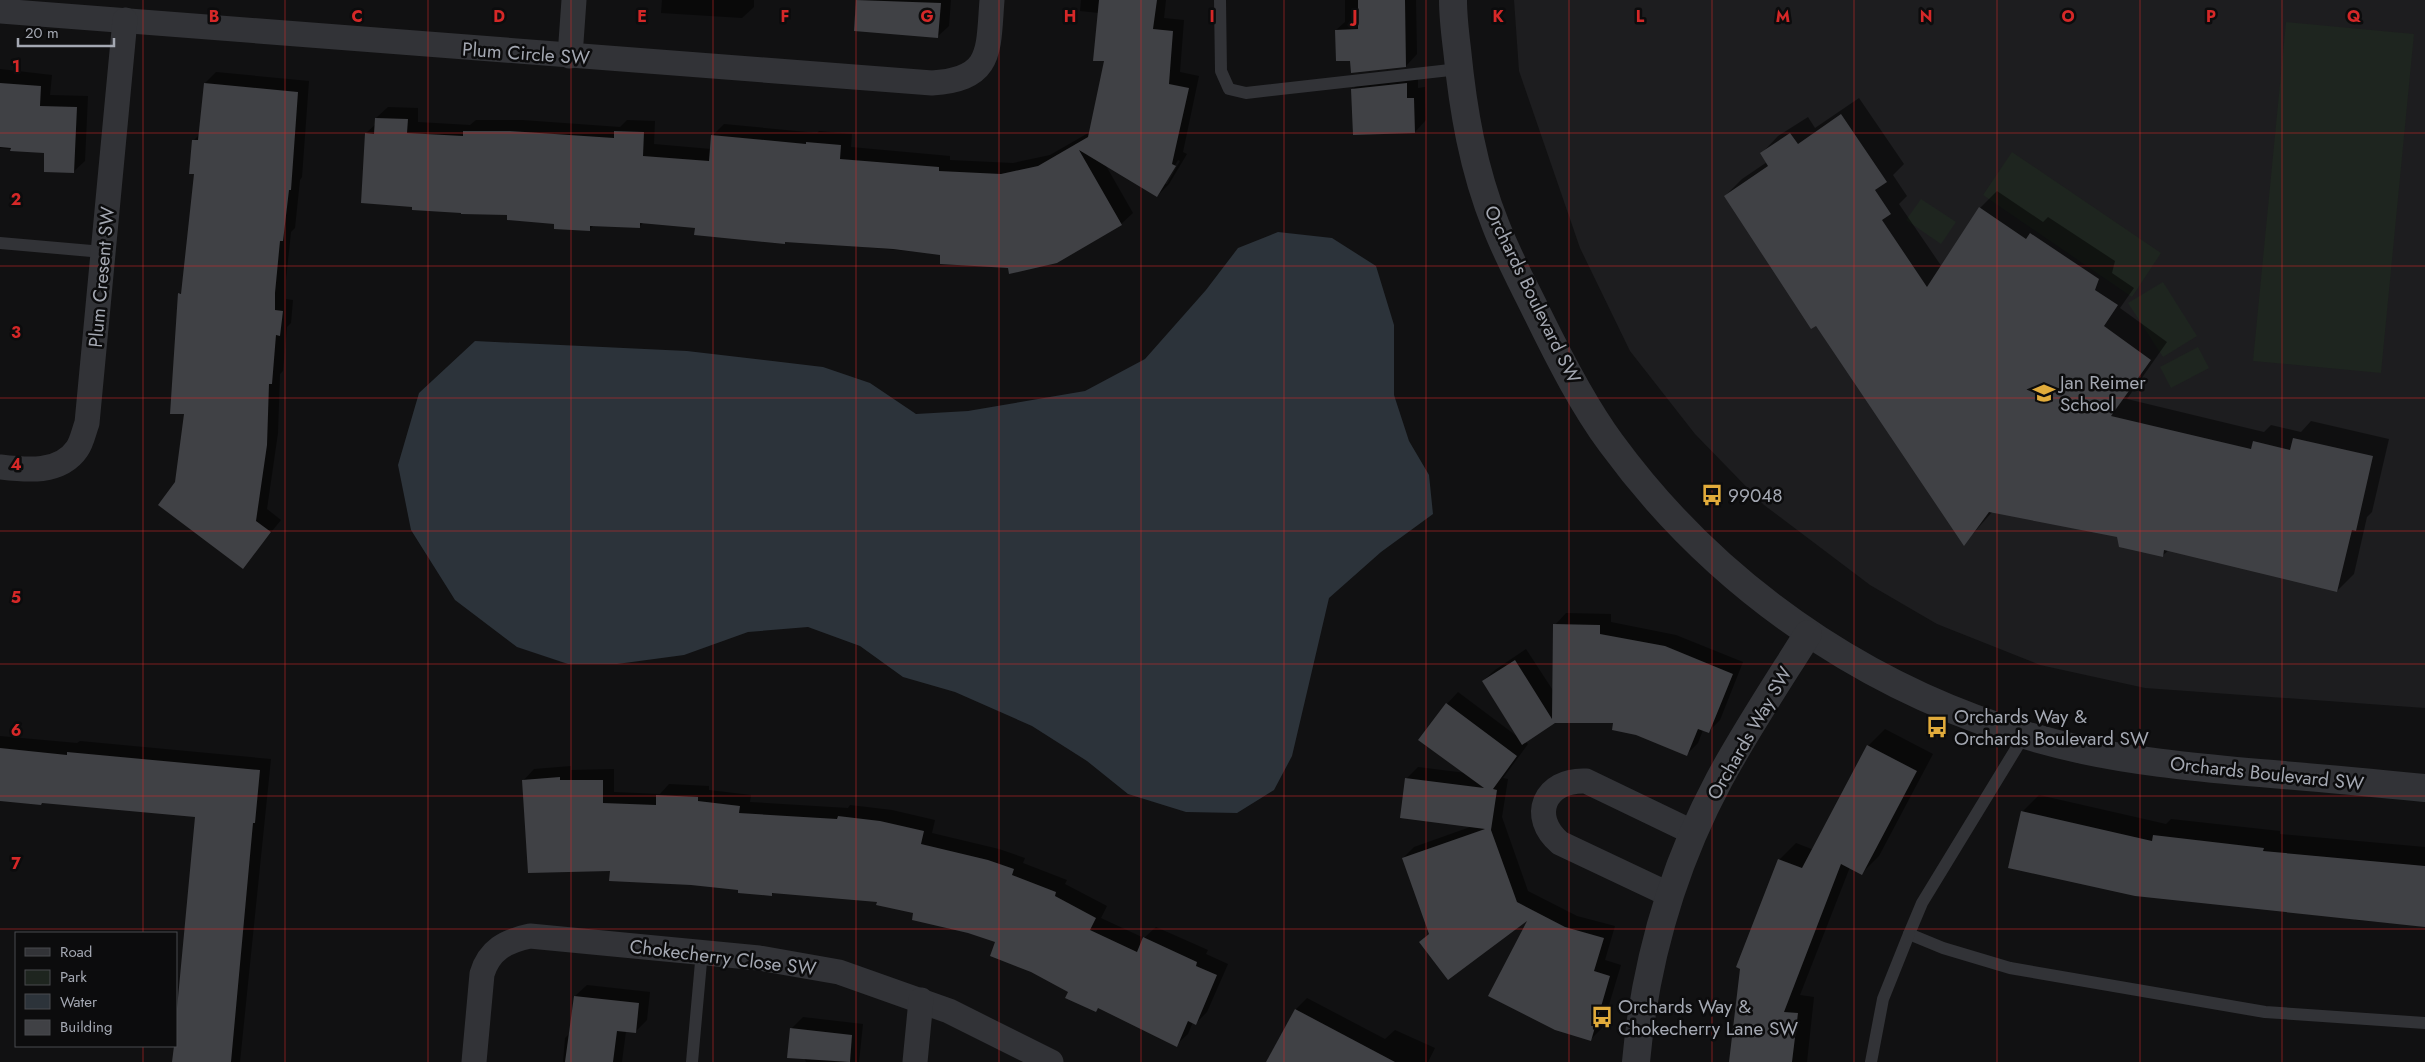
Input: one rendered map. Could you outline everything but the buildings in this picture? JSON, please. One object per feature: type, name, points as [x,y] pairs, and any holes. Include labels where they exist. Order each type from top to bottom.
[{"type":"street","points":[[570,56],[574,0]]},
{"type":"street","name":"Plum Circle SW","points":[[0,11],[932,83],[949,82],[964,77],[977,70],[984,62],[989,41],[992,0]]},
{"type":"street","name":"Orchards Boulevard SW","points":[[1453,0],[1459,69],[1475,166],[1496,228],[1557,354],[1609,441],[1682,528],[1776,612],[1808,634],[1910,691],[1970,716],[2082,750],[2127,758],[2425,788]]},
{"type":"street","name":"Plum Cresent SW","points":[[0,467],[24,470],[57,466],[68,459],[78,448],[87,423],[125,20]]},
{"type":"street","name":"Orchards Way SW","points":[[1636,1062],[1650,964],[1670,895],[1694,833],[1733,757],[1808,634]]},
{"type":"street","points":[[1670,895],[1560,843],[1551,835],[1546,826],[1545,803],[1550,792],[1559,785],[1572,781],[1586,781],[1694,833]]},
{"type":"street","name":"Chokecherry Close SW","points":[[474,1062],[482,974],[486,962],[503,944],[524,937],[547,937],[702,951],[759,958],[829,970],[949,1010],[1051,1062]]},
{"type":"street","points":[[916,1062],[922,1000]]},
{"type":"lane","points":[[1220,0],[1221,71],[1228,89],[1246,93],[1459,69]]},
{"type":"lane","points":[[0,243],[103,252]]},
{"type":"lane","points":[[1871,1062],[1884,999],[1922,903],[2026,734]]},
{"type":"lane","points":[[1909,934],[1943,948],[2010,968],[2264,1012],[2425,1023]]},
{"type":"lane","points":[[692,1062],[702,951]]},
{"type":"shaded area","name":"Jan Reimer School","points":[[1514,0],[2425,0],[2425,708],[2145,688],[2040,665],[1937,624],[1870,585],[1764,505],[1695,434],[1630,351],[1580,248],[1519,71]]},
{"type":"green space","points":[[2286,22],[2414,34],[2381,373],[2253,361]]},
{"type":"green space","points":[[2012,152],[2161,253],[2132,297],[1983,195]]},
{"type":"green space","points":[[1921,199],[1956,222],[1941,244],[1906,220]]},
{"type":"green space","points":[[2163,282],[2197,336],[2163,357],[2128,303]]},
{"type":"green space","points":[[2198,347],[2209,368],[2171,388],[2160,367]]},
{"type":"water","points":[[1278,232],[1332,238],[1376,266],[1394,325],[1394,395],[1409,441],[1429,475],[1433,514],[1381,552],[1329,598],[1292,756],[1274,790],[1237,813],[1186,812],[1128,794],[1087,761],[1032,726],[955,692],[903,677],[860,646],[808,627],[748,632],[684,655],[617,664],[568,664],[517,647],[455,600],[411,530],[398,465],[419,393],[475,341],[687,351],[823,367],[870,383],[916,414],[968,411],[1085,391],[1145,359],[1206,290],[1238,248]]},
{"type":"place","name":"Jan Reimer School","points":[[2044,393]]},
{"type":"place","name":"99048","points":[[1712,495]]},
{"type":"place","name":"Orchards Way & Orchards Boulevard SW","points":[[1937,727]]},
{"type":"place","name":"Orchards Way & Chokecherry Lane SW","points":[[1602,1017]]}]
